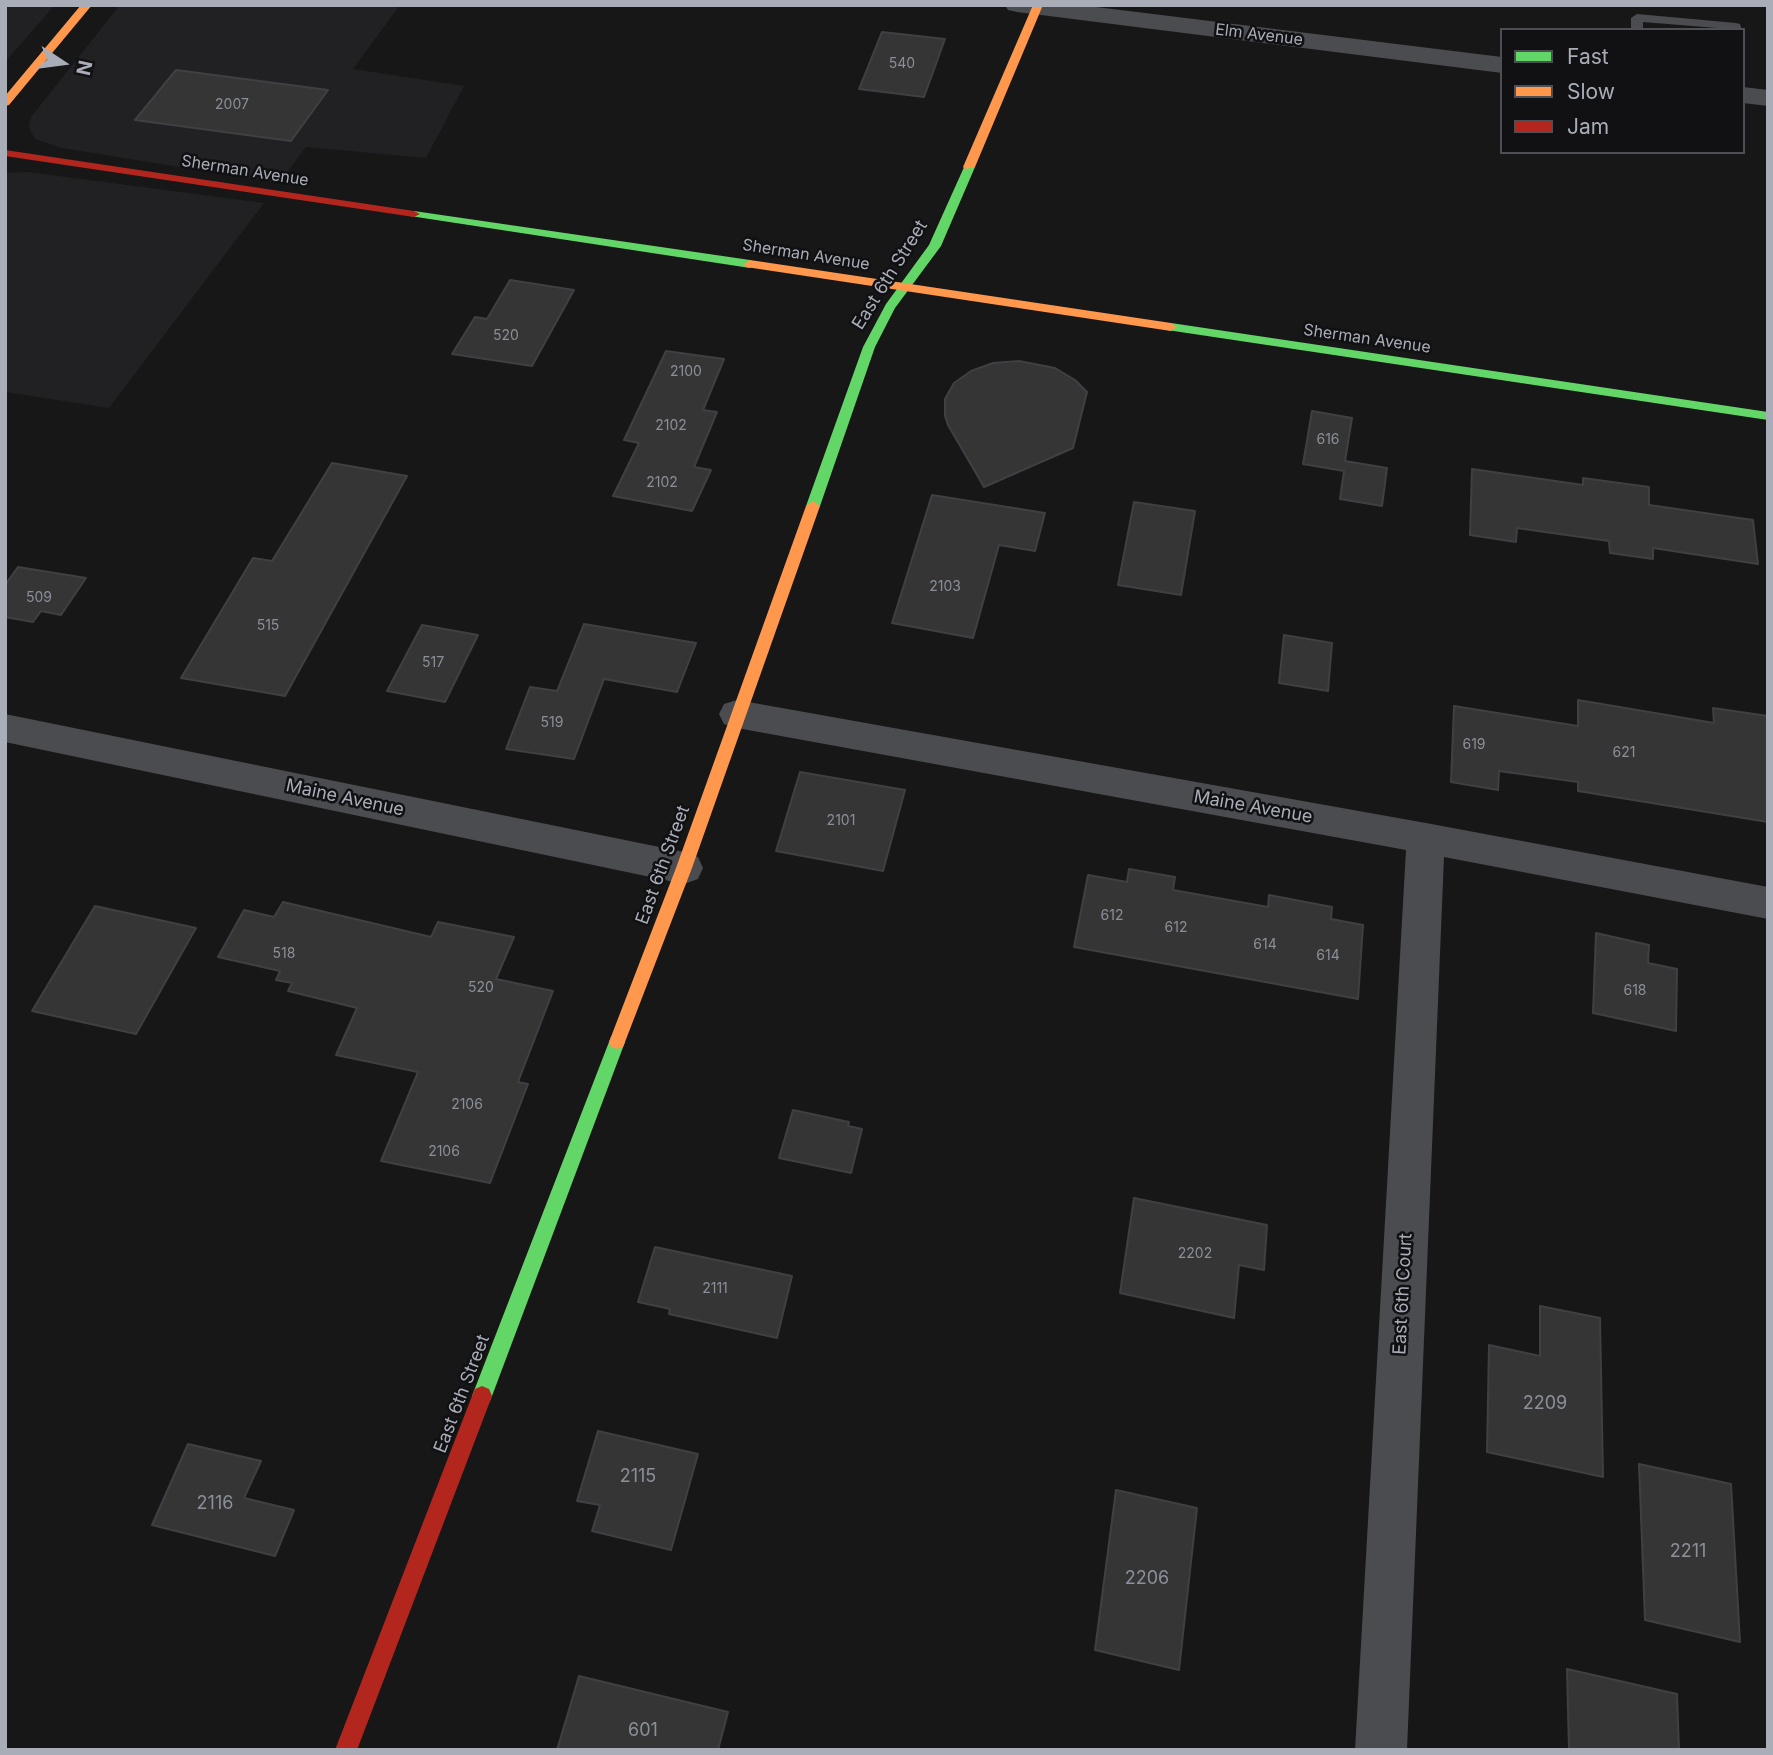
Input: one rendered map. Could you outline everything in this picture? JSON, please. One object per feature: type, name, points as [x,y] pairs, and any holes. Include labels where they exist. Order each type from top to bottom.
[{"type":"street","points":[[5,103],[88,5]]},
{"type":"street","name":"Elm Avenue","points":[[1031,6],[1500,65]]},
{"type":"street","name":"East 6th Street","points":[[346,1750],[684,868],[869,347],[890,307],[935,246],[1031,6]]},
{"type":"street","points":[[1745,95],[1768,99]]},
{"type":"street","name":"Sherman Avenue","points":[[5,153],[1768,416]]},
{"type":"street","name":"Maine Avenue","points":[[737,714],[1426,838],[1768,903]]},
{"type":"street","name":"Maine Avenue","points":[[5,728],[684,868]]},
{"type":"street","name":"East 6th Court","points":[[1381,1750],[1426,838]]},
{"type":"lane","points":[[1637,28],[1637,18],[1736,28]]},
{"type":"shaded area","points":[[5,5],[55,5],[5,62]]},
{"type":"shaded area","points":[[120,5],[400,5],[353,69],[464,86],[426,158],[306,147],[279,183],[62,148],[35,139],[29,127],[31,117]]},
{"type":"shaded area","points":[[28,172],[264,203],[109,408],[5,392],[5,173]]},
{"type":"building","points":[[882,32],[945,39],[924,97],[859,89]]},
{"type":"building","points":[[176,70],[328,90],[291,141],[135,120]]},
{"type":"building","points":[[510,280],[574,290],[532,366],[452,354],[475,317],[487,319]]},
{"type":"building","points":[[666,351],[724,359],[703,410],[717,412],[694,467],[711,470],[692,511],[613,496],[639,443],[624,440]]},
{"type":"building","points":[[1019,361],[1055,368],[1075,380],[1087,392],[1073,448],[984,487],[948,425],[945,399],[954,383],[971,371],[993,363]]},
{"type":"building","points":[[1312,411],[1352,418],[1345,461],[1387,468],[1382,506],[1340,499],[1344,471],[1303,464]]},
{"type":"building","points":[[332,463],[407,476],[285,696],[181,678],[253,558],[272,561]]},
{"type":"building","points":[[1472,469],[1583,485],[1583,478],[1649,487],[1649,505],[1753,520],[1758,564],[1653,548],[1653,559],[1610,553],[1609,541],[1517,528],[1516,542],[1470,535]]},
{"type":"building","points":[[932,495],[1045,513],[1035,551],[999,545],[973,638],[892,623]]},
{"type":"building","points":[[1134,502],[1195,511],[1181,595],[1118,585]]},
{"type":"building","points":[[18,567],[86,578],[61,615],[41,611],[33,622],[5,617],[5,585]]},
{"type":"building","points":[[584,624],[696,643],[677,692],[604,679],[574,759],[506,749],[530,687],[557,691]]},
{"type":"building","points":[[422,625],[478,635],[445,702],[387,691]]},
{"type":"building","points":[[1284,635],[1332,643],[1328,691],[1279,683]]},
{"type":"building","points":[[1578,700],[1714,723],[1713,708],[1768,716],[1768,822],[1578,791],[1578,782],[1499,771],[1498,790],[1451,782],[1454,706],[1578,726]]},
{"type":"building","points":[[800,772],[905,790],[883,871],[776,851]]},
{"type":"building","points":[[1129,869],[1175,877],[1173,890],[1268,907],[1269,895],[1332,907],[1331,919],[1363,925],[1358,999],[1074,947],[1088,875],[1127,882]]},
{"type":"building","points":[[283,902],[431,937],[438,922],[514,937],[496,979],[553,991],[518,1082],[528,1084],[490,1183],[381,1161],[418,1072],[336,1055],[357,1008],[288,991],[292,983],[276,980],[280,971],[218,957],[244,910],[274,917]]},
{"type":"building","points":[[95,906],[196,928],[136,1034],[32,1011]]},
{"type":"building","points":[[1596,933],[1649,945],[1648,963],[1677,969],[1676,1031],[1593,1013]]},
{"type":"building","points":[[793,1110],[849,1122],[848,1126],[862,1129],[851,1173],[779,1158]]},
{"type":"building","points":[[1134,1198],[1267,1225],[1264,1270],[1239,1265],[1234,1318],[1120,1293]]},
{"type":"building","points":[[655,1247],[792,1276],[777,1338],[669,1314],[670,1309],[638,1302]]},
{"type":"building","points":[[1540,1306],[1600,1318],[1603,1477],[1487,1452],[1489,1345],[1540,1356]]},
{"type":"building","points":[[598,1431],[698,1454],[671,1550],[592,1531],[600,1505],[577,1501]]},
{"type":"building","points":[[188,1444],[261,1461],[244,1498],[294,1510],[275,1556],[152,1525]]},
{"type":"building","points":[[1639,1464],[1731,1484],[1740,1642],[1645,1620]]},
{"type":"building","points":[[1116,1490],[1197,1508],[1179,1670],[1095,1650]]},
{"type":"building","points":[[1567,1669],[1677,1694],[1679,1750],[1569,1750]]},
{"type":"building","points":[[579,1676],[728,1712],[718,1750],[557,1750]]},
{"type":"traffic: fast","points":[[813,506],[869,347],[890,307],[935,246],[969,167]]},
{"type":"traffic: fast","points":[[414,214],[750,264]]},
{"type":"traffic: fast","points":[[1171,327],[1768,416]]},
{"type":"traffic: fast","points":[[482,1396],[617,1042]]},
{"type":"traffic: slow","points":[[5,103],[87,5]]},
{"type":"traffic: slow","points":[[969,167],[1038,5]]},
{"type":"traffic: slow","points":[[750,264],[1171,327]]},
{"type":"traffic: slow","points":[[617,1042],[684,868],[813,506]]},
{"type":"traffic: jam","points":[[5,153],[414,214]]},
{"type":"traffic: jam","points":[[346,1750],[482,1396]]}]
